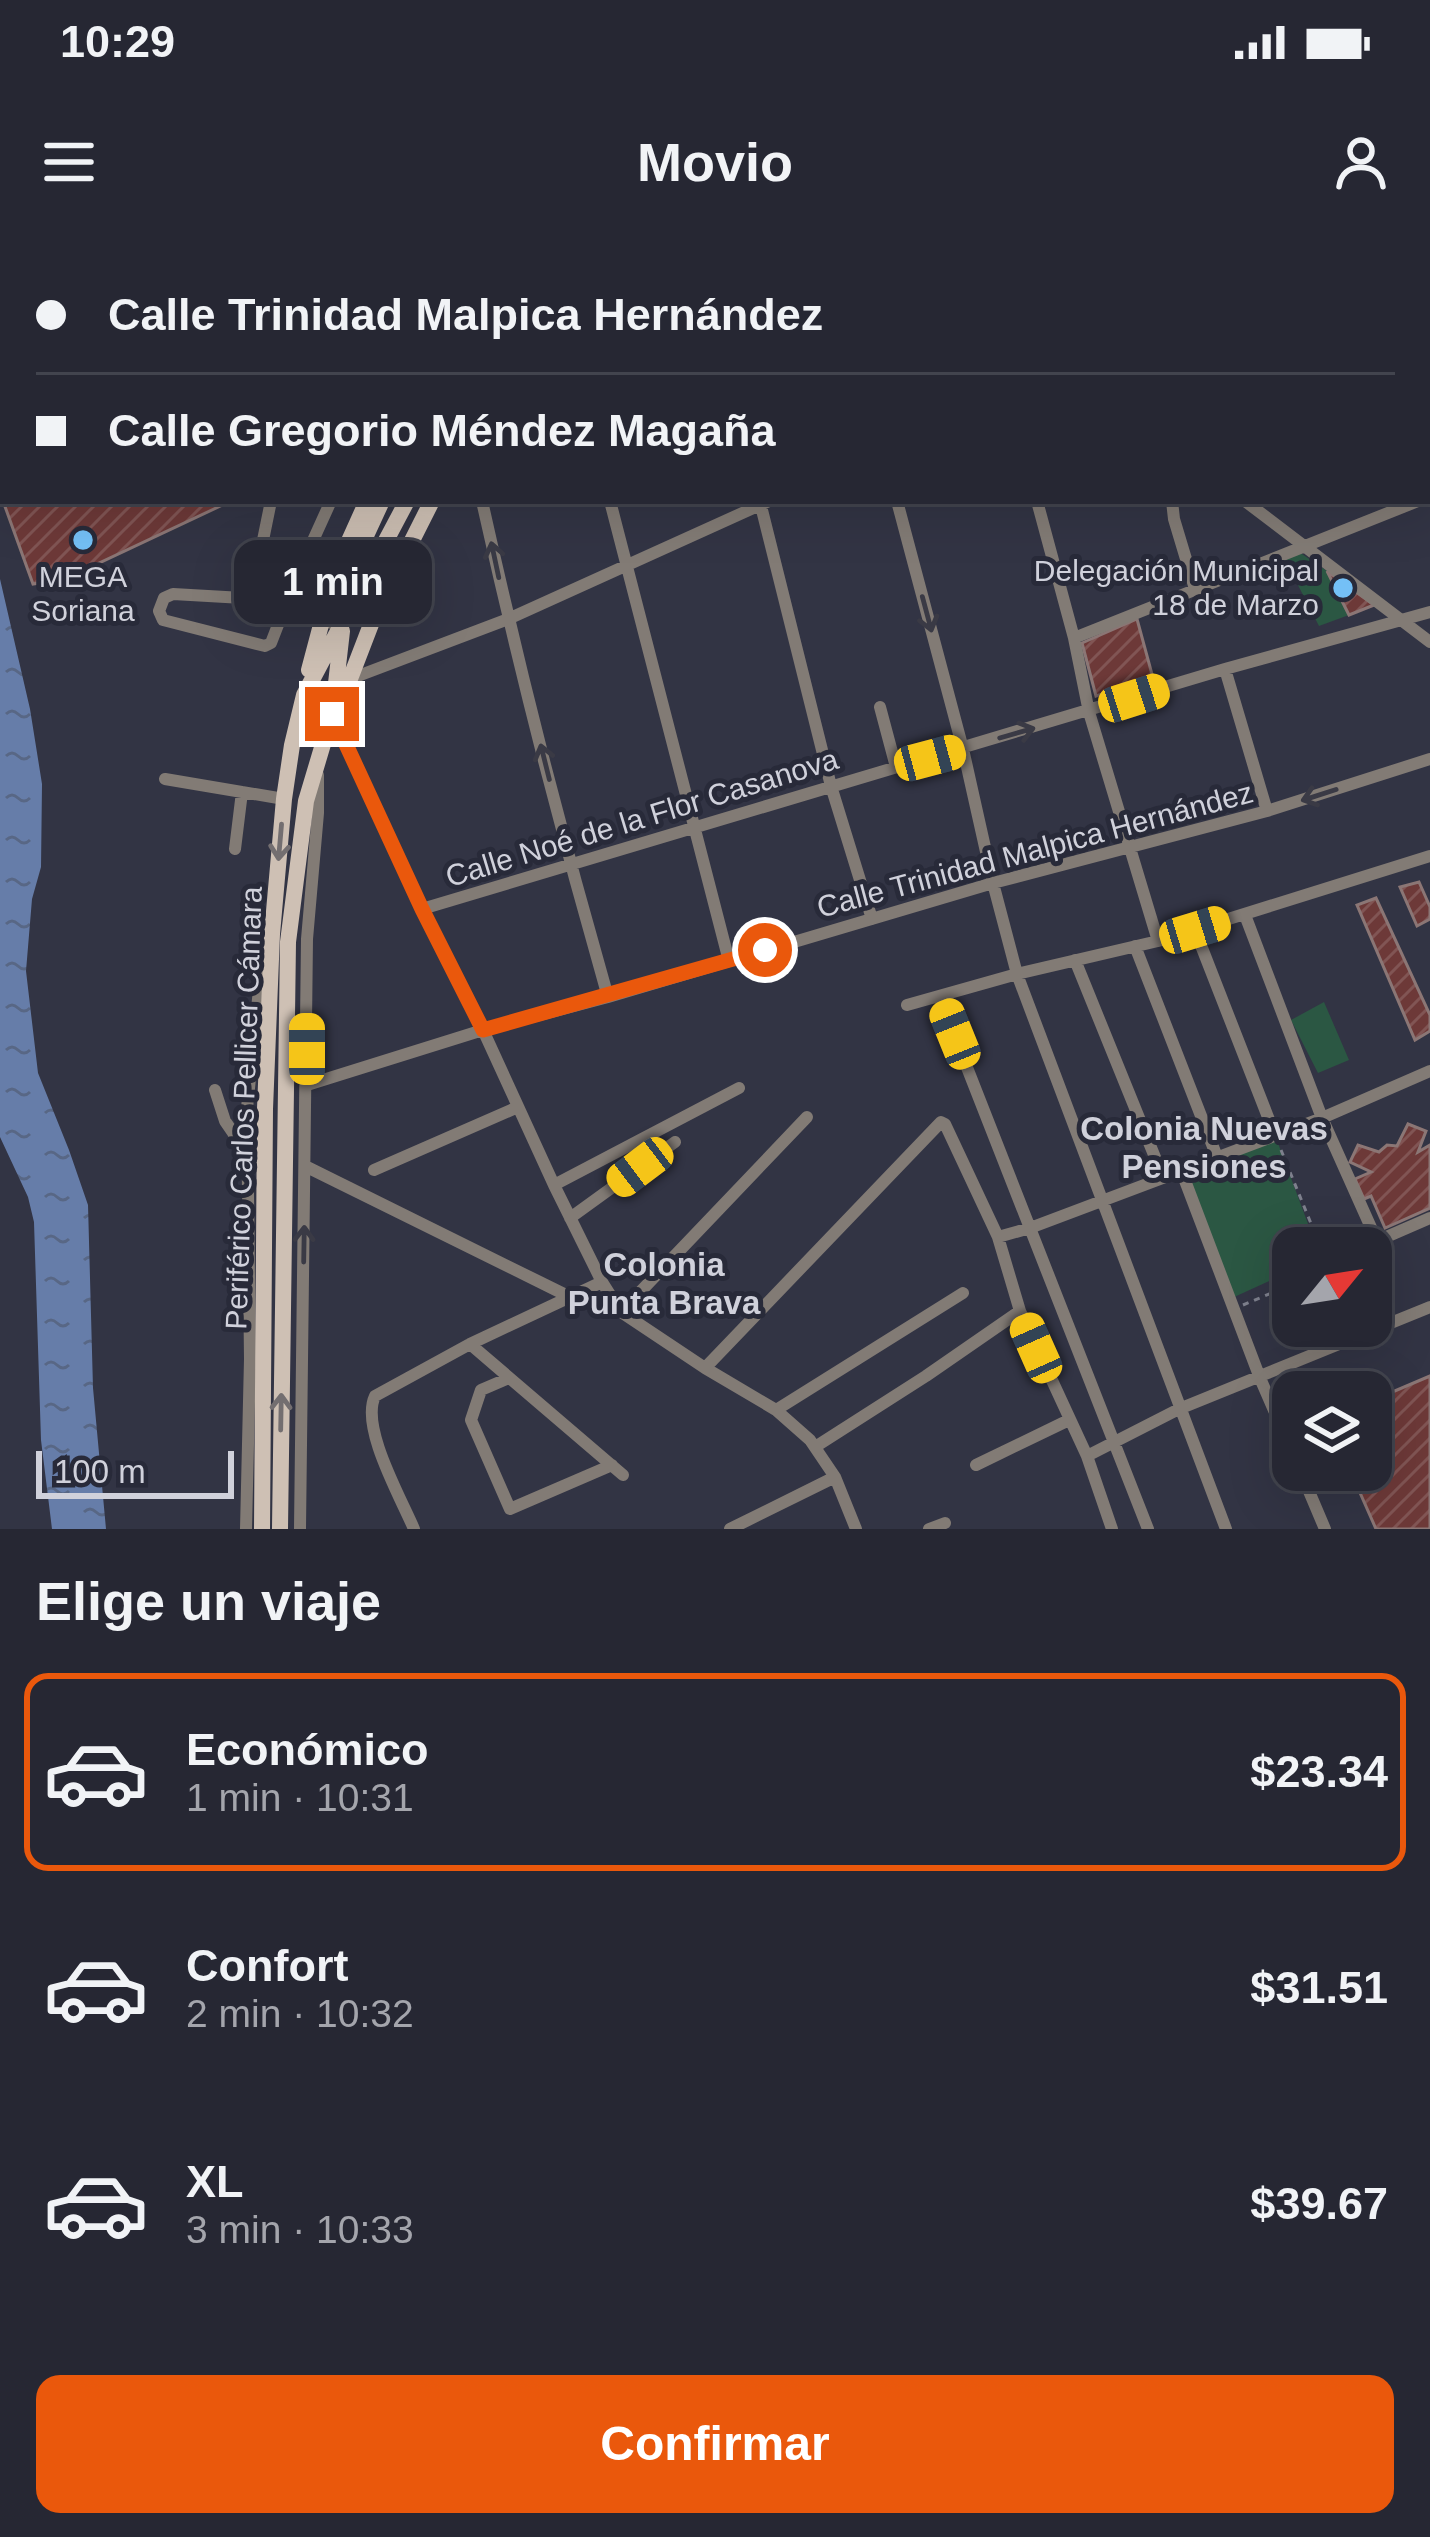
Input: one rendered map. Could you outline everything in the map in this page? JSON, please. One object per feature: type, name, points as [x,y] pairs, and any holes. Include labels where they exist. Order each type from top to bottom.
[{"type":"main road","points":[[304,695],[334,572],[366,504]]},
{"type":"main road","points":[[332,714],[342,626],[358,553],[381,504]]},
{"type":"main road","name":"Periférico Carlos Pellicer Cámara","points":[[262,1529],[256,1108],[284,799],[304,695],[404,504]]},
{"type":"main road","name":"Periférico Carlos Pellicer Cámara","points":[[280,1529],[288,942],[306,801],[332,714],[430,504]]},
{"type":"street","points":[[243,598],[261,550],[270,504]]},
{"type":"street","points":[[330,504],[284,608],[271,644],[163,620],[160,615],[164,598],[173,594],[243,598],[284,608],[320,618],[342,626]]},
{"type":"street","points":[[483,504],[570,864],[608,997]]},
{"type":"street","points":[[611,504],[729,961]]},
{"type":"street","points":[[350,679],[508,619],[760,504]]},
{"type":"street","points":[[764,504],[831,786],[872,919]]},
{"type":"street","points":[[898,504],[1017,974],[1226,1529]]},
{"type":"street","points":[[1038,504],[1089,712],[1158,941]]},
{"type":"street","points":[[1172,504],[1196,589]]},
{"type":"street","points":[[1249,504],[1430,643]]},
{"type":"street","points":[[1074,638],[1410,504]]},
{"type":"street","name":"Calle Noé de la Flor Casanova","points":[[422,909],[1430,612]]},
{"type":"street","points":[[1225,670],[1267,811]]},
{"type":"street","points":[[880,706],[896,767]]},
{"type":"street","points":[[332,714],[554,1185],[620,1312],[776,1410],[815,1447],[835,1477],[856,1529]]},
{"type":"street","name":"Calle Trinidad Malpica Hernández","points":[[307,1085],[993,883],[1267,811],[1430,759]]},
{"type":"street","points":[[300,1529],[307,939],[318,765]]},
{"type":"street","points":[[165,779],[284,799]]},
{"type":"street","points":[[235,849],[242,792]]},
{"type":"street","points":[[908,1005],[1158,941],[1430,856]]},
{"type":"street","points":[[1245,915],[1322,1118],[1377,1240],[1430,1218]]},
{"type":"street","points":[[1195,930],[1275,1135]]},
{"type":"street","points":[[1135,946],[1217,1157]]},
{"type":"street","points":[[1075,960],[1163,1177]]},
{"type":"street","points":[[939,996],[1148,1529]]},
{"type":"street","points":[[998,1237],[1322,1118],[1430,1071]]},
{"type":"street","points":[[554,1185],[739,1088]]},
{"type":"street","points":[[215,1090],[225,1121],[257,1156],[246,1529]]},
{"type":"street","points":[[374,1170],[518,1106]]},
{"type":"street","points":[[620,1312],[807,1117]]},
{"type":"street","points":[[705,1369],[938,1124],[945,1124],[998,1237],[1020,1311],[1087,1456],[1112,1529]]},
{"type":"street","points":[[571,1218],[675,1142]]},
{"type":"street","points":[[305,1166],[570,1297]]},
{"type":"street","points":[[1181,1170],[1272,1406]]},
{"type":"street","points":[[414,1529],[373,1431],[370,1404],[374,1396],[602,1282]]},
{"type":"street","points":[[776,1410],[963,1293]]},
{"type":"street","points":[[1087,1456],[1179,1409],[1430,1307]]},
{"type":"street","points":[[815,1447],[1020,1311]]},
{"type":"street","points":[[470,1345],[509,1378],[617,1470],[511,1509],[471,1420],[481,1390],[509,1378]]},
{"type":"street","points":[[976,1465],[1069,1420]]},
{"type":"street","points":[[730,1529],[835,1477]]},
{"type":"street","points":[[1309,1491],[1325,1529]]},
{"type":"street","points":[[929,1529],[945,1523]]},
{"type":"path","points":[[1275,1135],[1312,1227]]},
{"type":"path","points":[[1236,1308],[1272,1293]]},
{"type":"green space","points":[[1299,552],[1327,571],[1349,615],[1319,626],[1284,558]]},
{"type":"green space","points":[[1324,1002],[1349,1060],[1318,1073],[1291,1020]]},
{"type":"green space","points":[[1275,1135],[1309,1227],[1272,1227],[1272,1280],[1232,1298],[1181,1170]]},
{"type":"water","points":[[0,579],[42,784],[41,867],[32,899],[26,971],[38,1073],[88,1205],[93,1388],[106,1529],[52,1529],[41,1440],[34,1222],[28,1197],[0,1137]]},
{"type":"building","name":"MEGA Soriana","points":[[4,504],[225,504],[65,579],[33,584]]},
{"type":"building","name":"Delegación Municipal 18 de Marzo","points":[[1327,571],[1374,605],[1349,615]]},
{"type":"building","points":[[1137,619],[1153,678],[1096,696],[1082,643]]},
{"type":"building","points":[[1419,882],[1430,919],[1417,926],[1400,887]]},
{"type":"building","points":[[1376,898],[1430,1015],[1430,1031],[1415,1040],[1357,905]]},
{"type":"building","points":[[1408,1124],[1426,1131],[1418,1152],[1430,1145],[1430,1208],[1385,1227],[1371,1196],[1364,1199],[1355,1179],[1371,1172],[1350,1162],[1358,1145],[1379,1152],[1387,1145],[1397,1146]]},
{"type":"building","points":[[1430,1376],[1430,1529],[1376,1529],[1359,1491],[1392,1491],[1392,1392]]},
{"type":"place","name":"MEGA Soriana","points":[[83,540]]},
{"type":"place","name":"Delegación Municipal 18 de Marzo","points":[[1343,588]]},
{"type":"district","name":"Colonia Nuevas Pensiones","points":[[1204,1147]]},
{"type":"district","name":"Colonia Punta Brava","points":[[664,1283]]},
{"type":"route","points":[[332,714],[483,1030],[765,950]]}]
